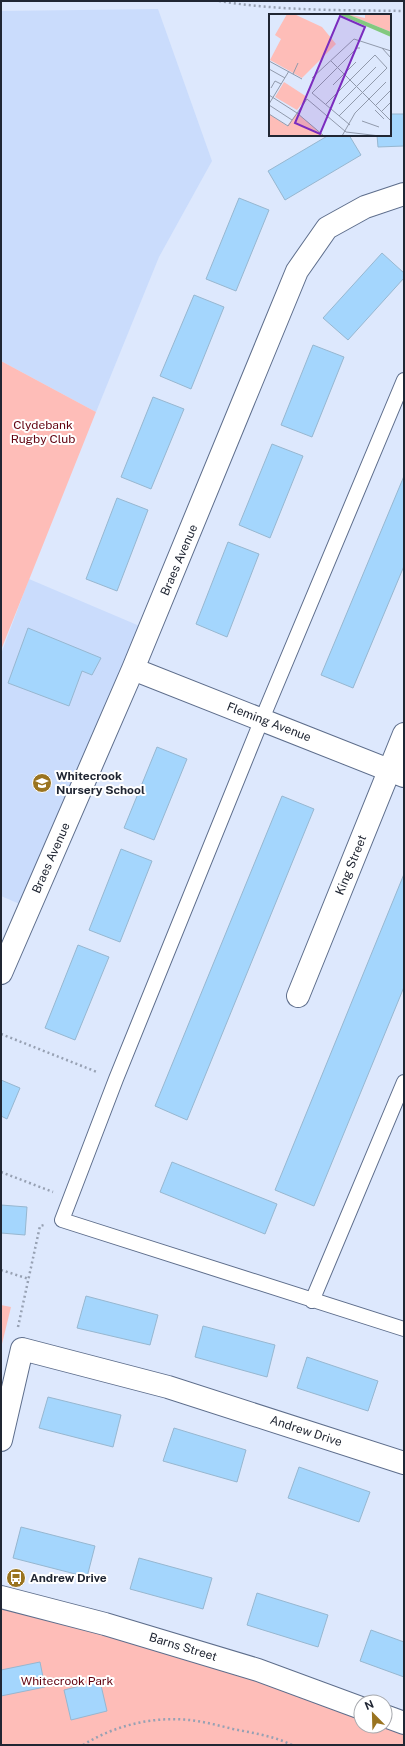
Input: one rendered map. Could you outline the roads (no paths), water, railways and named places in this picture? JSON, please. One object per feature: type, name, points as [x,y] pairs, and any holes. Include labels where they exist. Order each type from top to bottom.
[{"type":"street","name":"Braes Avenue","points":[[1,973],[133,669],[297,270],[327,228],[365,207],[404,194]]},
{"type":"street","name":"Fleming Avenue","points":[[133,669],[397,773]]},
{"type":"street","name":"King Street","points":[[298,996],[397,773],[404,734]]},
{"type":"street","name":"Andrew Drive","points":[[1,1440],[22,1349],[168,1387],[404,1463]]},
{"type":"street","name":"Barns Street","points":[[1,1597],[105,1624],[250,1668],[353,1705]]},
{"type":"street","points":[[393,1719],[404,1723]]},
{"type":"lane","points":[[404,380],[262,719],[116,1079],[62,1220],[404,1329]]},
{"type":"lane","points":[[312,1300],[404,1082]]},
{"type":"place","name":"Whitecrook Nursery School","points":[[42,783]]},
{"type":"place","name":"Andrew Drive","points":[[16,1578]]},
{"type":"park label","name":"Clydebank Rugby Club","points":[[43,432]]},
{"type":"park label","name":"Whitecrook Park","points":[[67,1681]]}]
